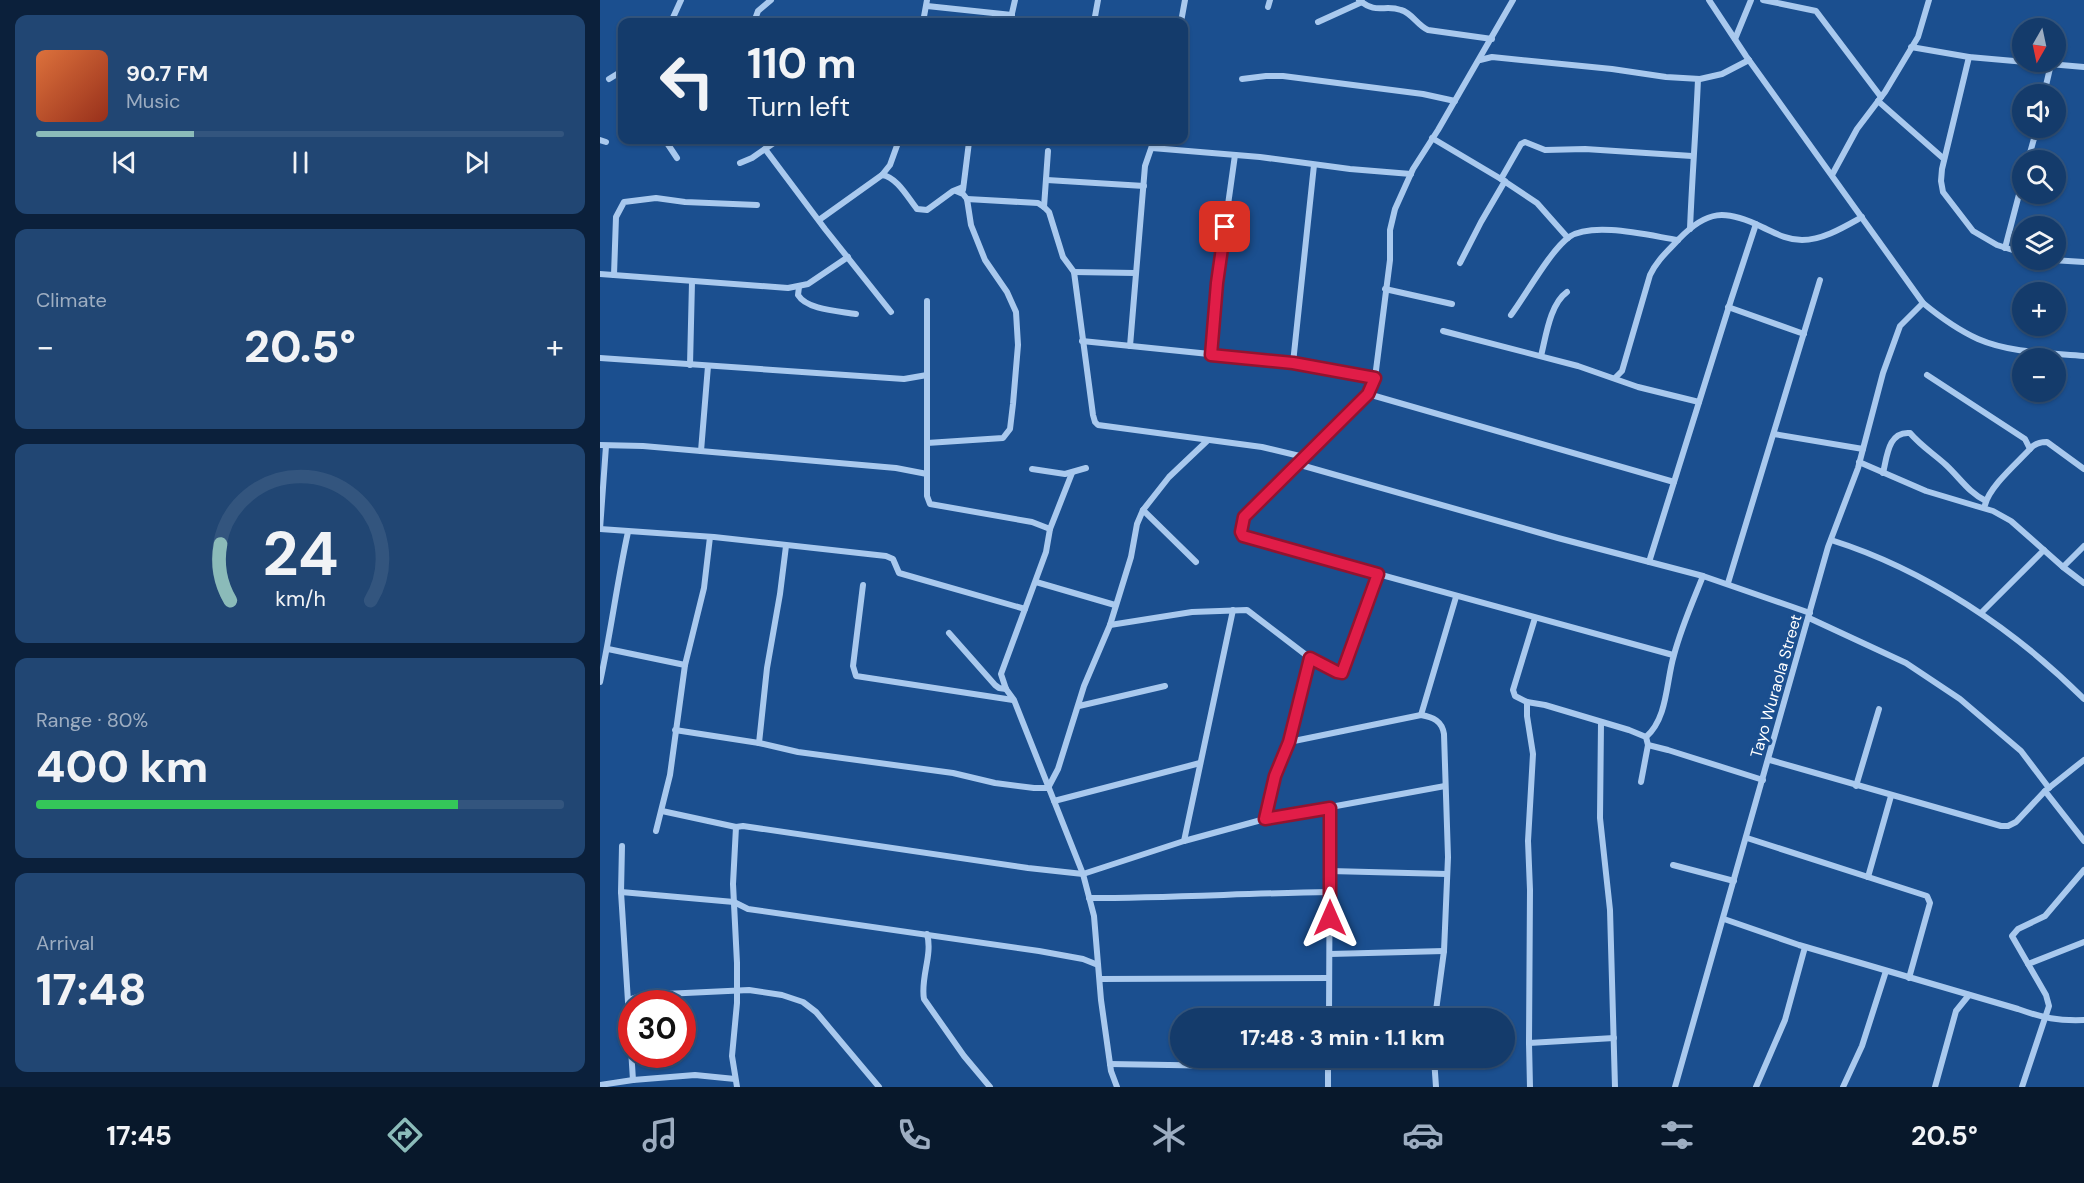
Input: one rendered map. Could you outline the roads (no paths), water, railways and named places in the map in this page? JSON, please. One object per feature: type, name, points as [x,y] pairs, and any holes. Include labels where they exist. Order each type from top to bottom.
[{"type":"street","points":[[673,18],[681,0]]},
{"type":"street","points":[[755,18],[758,11],[771,0]]},
{"type":"street","points":[[1011,18],[1015,0]]},
{"type":"street","points":[[1095,18],[1098,0]]},
{"type":"street","points":[[1182,18],[1185,0]]},
{"type":"street","points":[[1513,0],[1480,60],[1410,174],[1395,209],[1390,230],[1390,260],[1375,378],[1368,394],[1244,517],[1241,532],[1243,536],[1456,597],[1673,655]]},
{"type":"street","points":[[1709,0],[1749,60],[1923,303],[1951,324],[1980,340],[2014,349],[2084,356]]},
{"type":"street","points":[[1735,39],[1751,0]]},
{"type":"street","points":[[1763,0],[1816,11],[1880,99],[1944,159]]},
{"type":"street","points":[[1832,175],[1857,129],[1880,99],[1918,37],[1929,0]]},
{"type":"street","points":[[1318,22],[1360,1],[1368,7],[1402,10],[1420,27],[1428,30],[1492,39]]},
{"type":"street","points":[[925,18],[927,3],[1012,15]]},
{"type":"street","points":[[1487,47],[1492,57]]},
{"type":"street","points":[[1911,47],[1969,57],[2012,61]]},
{"type":"street","points":[[1480,60],[1492,57],[1698,79],[1722,74],[1749,60]]},
{"type":"street","points":[[1969,57],[1944,159],[1941,181],[1943,192],[1973,231],[2012,250]]},
{"type":"street","points":[[2066,65],[2084,67]]},
{"type":"street","points":[[609,79],[618,73]]},
{"type":"street","points":[[1242,79],[1283,76],[1423,94],[1455,101]]},
{"type":"street","points":[[1690,229],[1692,156],[1695,143],[1698,79]]},
{"type":"street","points":[[1432,138],[1537,203],[1568,238]]},
{"type":"street","points":[[1460,263],[1521,144],[1525,142],[1545,150],[1585,149],[1692,156]]},
{"type":"street","points":[[668,144],[677,158]]},
{"type":"street","points":[[740,163],[772,144]]},
{"type":"street","points":[[819,220],[882,175],[890,165],[898,144]]},
{"type":"street","points":[[927,443],[998,440],[1010,429],[1018,345],[1016,312],[1007,292],[985,260],[971,225],[962,193],[969,144]]},
{"type":"street","points":[[1130,346],[1145,166],[1153,144]]},
{"type":"street","points":[[1152,148],[1235,155],[1350,170],[1410,174]]},
{"type":"street","points":[[765,149],[891,312]]},
{"type":"street","points":[[1044,207],[1048,151]]},
{"type":"street","points":[[1211,355],[1217,283],[1235,155]]},
{"type":"street","points":[[1293,363],[1314,165]]},
{"type":"street","points":[[882,175],[894,182],[917,209],[927,210],[953,191],[1038,202],[1049,212],[1063,257],[1074,272],[1078,288],[1082,341],[1095,422],[1098,425],[1262,447],[1305,457]]},
{"type":"street","points":[[1047,180],[1144,186]]},
{"type":"street","points":[[614,275],[616,217],[624,202],[656,198],[685,202],[757,205]]},
{"type":"street","points":[[2005,248],[2017,204]]},
{"type":"street","points":[[1615,378],[1622,371],[1655,263],[1705,217],[1728,216],[1756,224],[1781,236],[1807,239],[1838,230],[1862,217]]},
{"type":"street","points":[[1649,562],[1756,224]]},
{"type":"street","points":[[1511,315],[1544,267],[1568,238],[1594,230],[1678,240]]},
{"type":"street","points":[[600,274],[788,288],[808,284],[848,257]]},
{"type":"street","points":[[2066,261],[2084,262]]},
{"type":"street","points":[[1074,272],[1135,273]]},
{"type":"street","points":[[1728,583],[1820,280]]},
{"type":"street","points":[[690,365],[692,282]]},
{"type":"street","points":[[799,287],[798,295],[803,302],[815,307],[856,314]]},
{"type":"street","points":[[1385,289],[1452,304]]},
{"type":"street","points":[[1541,356],[1554,311],[1561,297],[1567,292]]},
{"type":"street","points":[[927,301],[927,496],[930,504],[1032,522],[1050,529]]},
{"type":"street","name":"Tayo Wuraola Street","points":[[1675,1087],[1831,540],[1863,449],[1882,373],[1900,326],[1923,303]]},
{"type":"street","points":[[1728,307],[1804,334]]},
{"type":"street","points":[[1443,331],[1541,356],[1699,402]]},
{"type":"street","points":[[1082,341],[1293,363],[1375,378]]},
{"type":"street","points":[[600,358],[904,379],[927,375]]},
{"type":"street","points":[[701,451],[708,366]]},
{"type":"street","points":[[1622,371],[1625,382]]},
{"type":"street","points":[[1927,375],[2025,440],[2030,449]]},
{"type":"street","points":[[1368,394],[1674,482]]},
{"type":"street","points":[[1774,434],[1863,449]]},
{"type":"street","points":[[1883,472],[1892,440],[1899,435],[1910,434],[1921,446],[1948,467],[1971,492],[1986,501]]},
{"type":"street","points":[[1048,788],[1059,769],[1084,686],[1110,625],[1131,557],[1137,524],[1143,510],[1168,477],[1207,441]]},
{"type":"street","points":[[1986,509],[1986,501],[1994,488],[2030,449],[2040,442],[2047,442],[2084,469]]},
{"type":"street","points":[[927,474],[896,468],[701,451],[643,446],[603,446],[600,529],[710,537],[886,556],[893,560],[899,573],[1025,609]]},
{"type":"street","points":[[1859,462],[1926,491],[1986,509],[2011,520],[2084,583]]},
{"type":"street","points":[[1297,464],[1728,583],[1809,615],[1906,663],[1960,699],[2021,751],[2084,841]]},
{"type":"street","points":[[1032,469],[1072,473],[1086,468]]},
{"type":"street","points":[[1072,473],[1050,529],[1046,552],[1001,674],[1006,689],[1014,700],[1083,874],[1094,916],[1110,1064],[1117,1087]]},
{"type":"street","points":[[1143,510],[1196,562]]},
{"type":"street","points":[[600,682],[608,649],[610,624],[628,532]]},
{"type":"street","points":[[656,831],[670,775],[685,664],[704,588],[710,537]]},
{"type":"street","points":[[1831,540],[1876,556],[1981,613],[2038,656],[2084,699]]},
{"type":"street","points":[[759,743],[767,668],[786,546]]},
{"type":"street","points":[[2063,567],[2084,546]]},
{"type":"street","points":[[1981,613],[2044,550]]},
{"type":"street","points":[[1110,625],[1192,612],[1247,610],[1310,658],[1342,673],[1378,574]]},
{"type":"street","points":[[1646,737],[1653,731],[1658,721],[1673,655],[1703,576]]},
{"type":"street","points":[[1035,582],[1115,605]]},
{"type":"street","points":[[863,585],[853,666],[856,676],[1014,700]]},
{"type":"street","points":[[1421,715],[1456,597]]},
{"type":"street","points":[[1184,841],[1233,610]]},
{"type":"street","points":[[1535,618],[1513,690],[1515,696],[1527,702],[1545,705],[1646,737]]},
{"type":"street","points":[[949,633],[995,685],[1006,689]]},
{"type":"street","points":[[608,649],[685,664]]},
{"type":"street","points":[[1265,819],[1275,776],[1289,742],[1310,658]]},
{"type":"street","points":[[1079,706],[1165,686]]},
{"type":"street","points":[[1527,702],[1533,754],[1528,841],[1530,1087]]},
{"type":"street","points":[[1856,786],[1879,709]]},
{"type":"street","points":[[1289,742],[1421,715],[1437,720],[1443,728],[1447,874],[1444,951],[1436,1008]]},
{"type":"street","points":[[1601,723],[1600,818],[1610,910],[1615,1087]]},
{"type":"street","points":[[675,730],[759,743],[798,752],[941,771],[1005,784],[1048,788]]},
{"type":"street","points":[[1641,782],[1648,745],[1646,737]]},
{"type":"street","points":[[1648,745],[1763,780]]},
{"type":"street","points":[[1770,760],[2001,826],[2008,826],[2016,822],[2047,790],[2084,760]]},
{"type":"street","points":[[1054,801],[1200,763]]},
{"type":"street","points":[[662,811],[736,827],[743,825],[799,835],[1083,874],[1184,841],[1265,819],[1445,786]]},
{"type":"street","points":[[1868,876],[1891,796]]},
{"type":"street","points":[[1329,1008],[1330,808]]},
{"type":"street","points":[[736,827],[733,884],[737,992],[732,1056],[737,1087]]},
{"type":"street","points":[[1747,838],[1927,896],[1928,912],[1909,978]]},
{"type":"street","points":[[622,846],[621,892],[627,990]]},
{"type":"street","points":[[1673,865],[1734,882]]},
{"type":"street","points":[[2022,1087],[2049,1006],[2046,995],[2012,936],[2014,932],[2044,916],[2084,870]]},
{"type":"street","points":[[1330,871],[1447,874]]},
{"type":"street","points":[[621,892],[734,902],[748,909],[927,934],[1083,959],[1098,965]]},
{"type":"street","points":[[1089,898],[1168,898],[1232,893],[1330,892]]},
{"type":"street","points":[[1724,919],[1805,947],[2046,1018],[2084,1020]]},
{"type":"street","points":[[927,934],[930,943],[922,991],[924,999],[964,1056],[990,1087]]},
{"type":"street","points":[[930,943],[938,936]]},
{"type":"street","points":[[2028,964],[2084,942]]},
{"type":"street","points":[[1754,1087],[1785,1020],[1805,947]]},
{"type":"street","points":[[1330,954],[1444,951]]},
{"type":"street","points":[[1083,959],[1097,952]]},
{"type":"street","points":[[1842,1087],[1862,1046],[1886,971]]},
{"type":"street","points":[[1100,979],[1329,978]]},
{"type":"street","points":[[696,993],[749,990],[782,995],[810,1006],[879,1087]]},
{"type":"street","points":[[1935,1087],[1956,1011],[1969,995]]},
{"type":"street","points":[[1529,1043],[1614,1038]]},
{"type":"street","points":[[1110,1064],[1170,1065]]},
{"type":"street","points":[[632,1068],[633,1080]]},
{"type":"street","points":[[1328,1068],[1328,1087]]},
{"type":"street","points":[[1435,1068],[1436,1087]]},
{"type":"street","points":[[600,1085],[695,1075],[735,1079]]}]
